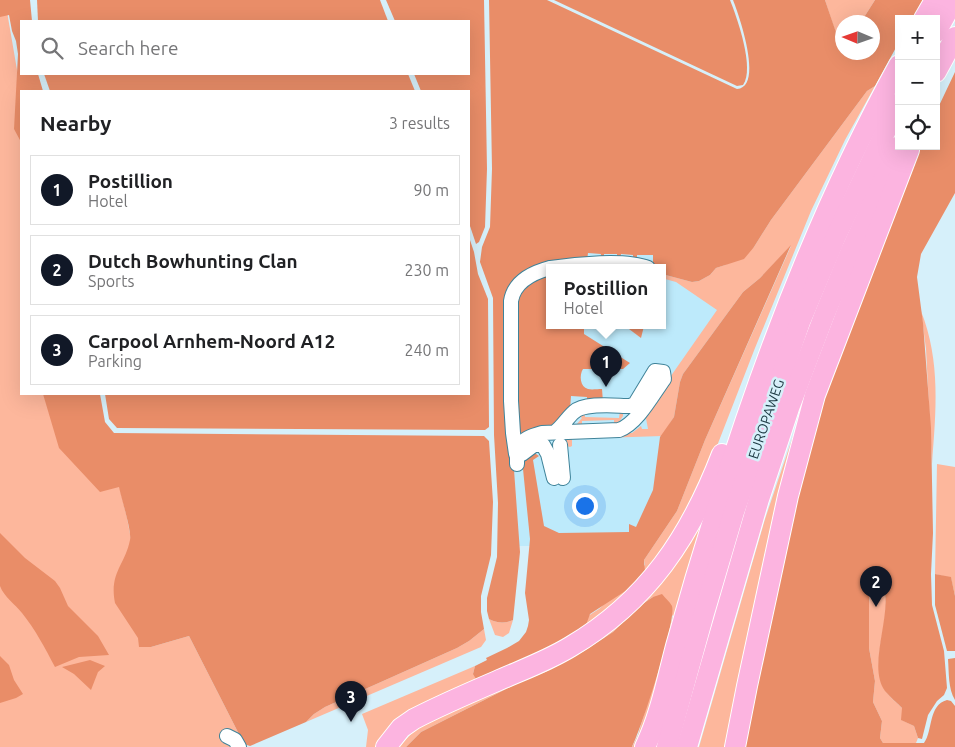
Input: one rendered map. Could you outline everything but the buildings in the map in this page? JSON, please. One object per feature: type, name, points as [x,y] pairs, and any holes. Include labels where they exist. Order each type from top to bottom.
[{"type":"highway","points":[[926,15],[935,0]]},
{"type":"highway","points":[[940,25],[954,0]]},
{"type":"highway","points":[[940,65],[951,44]]},
{"type":"highway","points":[[940,70],[951,44]]},
{"type":"highway","points":[[645,747],[661,704],[686,609],[744,423],[784,315],[846,168],[895,73]]},
{"type":"highway","name":"EUROPAWEG","points":[[667,747],[734,512],[800,322],[836,236],[898,105]]},
{"type":"highway","name":"EUROPAWEG","points":[[687,747],[759,499],[789,408],[850,253],[897,150]]},
{"type":"highway","points":[[735,747],[788,496],[815,395],[908,150]]},
{"type":"highway","points":[[386,747],[401,728],[414,718],[546,660],[570,647],[599,628],[627,606],[648,585],[677,547],[692,521],[716,470],[759,356],[784,315]]},
{"type":"lane","points":[[516,459],[511,401],[511,301],[515,288],[523,280],[546,269]]},
{"type":"lane","points":[[516,459],[517,448],[525,439],[542,433],[559,441],[619,430],[625,428],[632,412],[590,406],[580,408],[574,412],[559,441],[558,478],[543,445],[530,447],[516,459]]},
{"type":"lane","points":[[227,736],[235,740],[239,747]]},
{"type":"shaded area","points":[[0,0],[5,0],[20,90],[20,395],[97,395],[127,518],[151,647],[189,636],[244,744],[229,747],[0,747]]},
{"type":"shaded area","points":[[0,0],[30,0],[32,20],[20,20],[20,75],[38,75],[43,90],[20,90],[20,140],[14,129],[18,54],[16,41],[9,15],[0,17]]},
{"type":"shaded area","points":[[37,0],[380,0],[388,20],[38,20]]},
{"type":"shaded area","points":[[386,0],[484,0],[487,169],[485,227],[479,242],[476,244],[470,226],[470,90],[421,90],[414,75],[470,75],[470,20],[395,20]]},
{"type":"shaded area","points":[[489,0],[547,0],[737,89],[745,85],[749,76],[749,64],[744,34],[733,0],[825,0],[835,29],[835,60],[880,60],[880,15],[865,15],[875,0],[923,0],[914,15],[895,15],[895,49],[875,86],[867,91],[744,259],[716,268],[710,275],[699,281],[692,282],[666,275],[666,264],[653,264],[653,255],[637,255],[637,262],[633,262],[633,255],[621,254],[620,261],[617,261],[617,254],[604,254],[604,261],[600,261],[601,254],[588,253],[587,261],[575,264],[546,264],[546,271],[516,279],[514,470],[520,552],[513,620],[504,622],[489,619],[487,611],[487,598],[497,557],[498,503],[494,435],[493,298],[480,262],[482,247],[490,227],[492,169]]},
{"type":"shaded area","points":[[554,0],[730,0],[746,55],[746,77],[743,85],[737,86]]},
{"type":"shaded area","points":[[825,0],[875,0],[865,15],[835,15],[835,31]]},
{"type":"shaded area","points":[[955,72],[955,193],[921,254],[917,277],[923,323],[931,428],[932,605],[944,651],[947,688],[944,695],[937,701],[928,715],[922,739],[918,738],[914,726],[901,720],[902,708],[885,691],[880,681],[878,670],[885,594],[876,589],[870,594],[869,601],[869,648],[875,681],[873,702],[882,721],[880,738],[883,743],[924,743],[937,707],[947,700],[951,701],[955,706],[955,747],[738,747],[805,448],[887,229],[919,150],[940,150],[940,104]]},
{"type":"shaded area","points":[[44,75],[408,75],[415,90],[50,90]]},
{"type":"shaded area","points":[[875,86],[845,140],[811,211],[703,482],[672,543],[600,621],[400,717],[389,726],[375,747],[366,747],[368,730],[362,714],[475,666],[473,674],[586,625],[588,616],[599,609],[645,565],[644,560],[677,511],[705,440],[791,246],[760,278],[743,292],[683,374],[674,417],[662,436],[572,439],[572,446],[570,447],[567,446],[564,438],[566,435],[632,433],[641,426],[642,429],[648,429],[645,413],[717,310],[676,282],[666,279],[666,275],[692,282],[699,281],[710,275],[716,268],[725,265],[754,247],[771,220],[867,91]]},
{"type":"shaded area","points":[[470,240],[478,274],[488,299],[489,427],[485,430],[117,428],[109,419],[105,395],[470,395]]},
{"type":"shaded area","points":[[791,245],[705,440],[677,511],[644,560],[645,572],[630,588],[590,614],[586,625],[547,651],[476,679],[473,674],[475,666],[487,660],[486,658],[519,641],[528,626],[529,620],[525,593],[530,539],[522,459],[533,452],[539,456],[533,460],[544,526],[559,533],[629,532],[629,524],[636,527],[653,490],[660,437],[674,417],[683,374],[743,292],[760,278]]},
{"type":"shaded area","points":[[502,249],[675,253],[738,308],[637,546],[516,546]]},
{"type":"shaded area","points":[[546,273],[546,329],[584,329],[584,334],[630,363],[623,369],[583,369],[581,377],[583,386],[589,389],[602,389],[603,402],[587,402],[587,397],[571,396],[570,410],[559,425],[520,438],[512,311],[518,289]]},
{"type":"shaded area","points":[[921,311],[932,349],[936,387],[932,464],[926,349]]},
{"type":"shaded area","points":[[629,329],[643,329],[641,338]]},
{"type":"shaded area","points":[[812,380],[731,747],[699,747],[765,519]]},
{"type":"shaded area","points":[[43,395],[100,395],[105,422],[114,433],[484,436],[489,441],[493,502],[491,555],[481,596],[484,629],[457,648],[325,707],[306,722],[250,746],[244,744],[189,636],[151,647],[139,647],[138,638],[115,603],[114,584],[130,540],[128,522],[119,487],[100,492],[59,448]]},
{"type":"shaded area","points":[[585,411],[585,417],[619,418],[620,411],[623,413],[623,416],[617,425],[614,426],[614,420],[582,421],[582,427],[567,428],[571,421],[576,425],[582,418],[577,414]]},
{"type":"shaded area","points":[[937,464],[955,467],[955,596],[951,578],[935,574]]},
{"type":"shaded area","points":[[709,498],[653,704],[637,747],[632,747],[638,735],[673,616],[653,597],[641,605],[613,632],[584,651],[550,670],[516,684],[421,732],[406,747],[399,747],[423,724],[579,647]]},
{"type":"shaded area","points":[[0,533],[25,558],[55,581],[68,606],[98,636],[109,655],[79,657],[55,667],[31,626],[4,594],[0,586]]},
{"type":"shaded area","points":[[935,574],[951,577],[955,596],[955,651],[947,651],[935,605]]},
{"type":"shaded area","points":[[876,589],[885,594],[886,606],[879,653],[880,676],[885,691],[902,708],[902,720],[914,726],[918,738],[916,743],[883,743],[880,738],[882,721],[873,702],[875,681],[869,648],[869,602],[870,594]]},
{"type":"shaded area","points":[[662,594],[672,606],[669,632],[650,699],[632,747],[406,747],[421,732],[516,684],[550,670],[584,651],[613,632],[641,605],[653,597]]},
{"type":"shaded area","points":[[489,619],[501,622],[513,620],[509,633],[503,637],[495,635]]},
{"type":"shaded area","points":[[484,629],[486,640],[481,647],[306,722],[325,707],[457,648]]},
{"type":"shaded area","points":[[0,656],[9,665],[14,680],[23,694],[0,703]]},
{"type":"shaded area","points":[[955,658],[955,700],[950,686],[948,659]]},
{"type":"shaded area","points":[[90,660],[105,666],[98,672],[91,690],[74,674],[62,667]]},
{"type":"place","name":"Postillion","points":[[606,387]]},
{"type":"place","name":"Dutch Bowhunting Clan","points":[[876,607]]},
{"type":"place","name":"Carpool Arnhem-Noord A12","points":[[351,722]]}]
